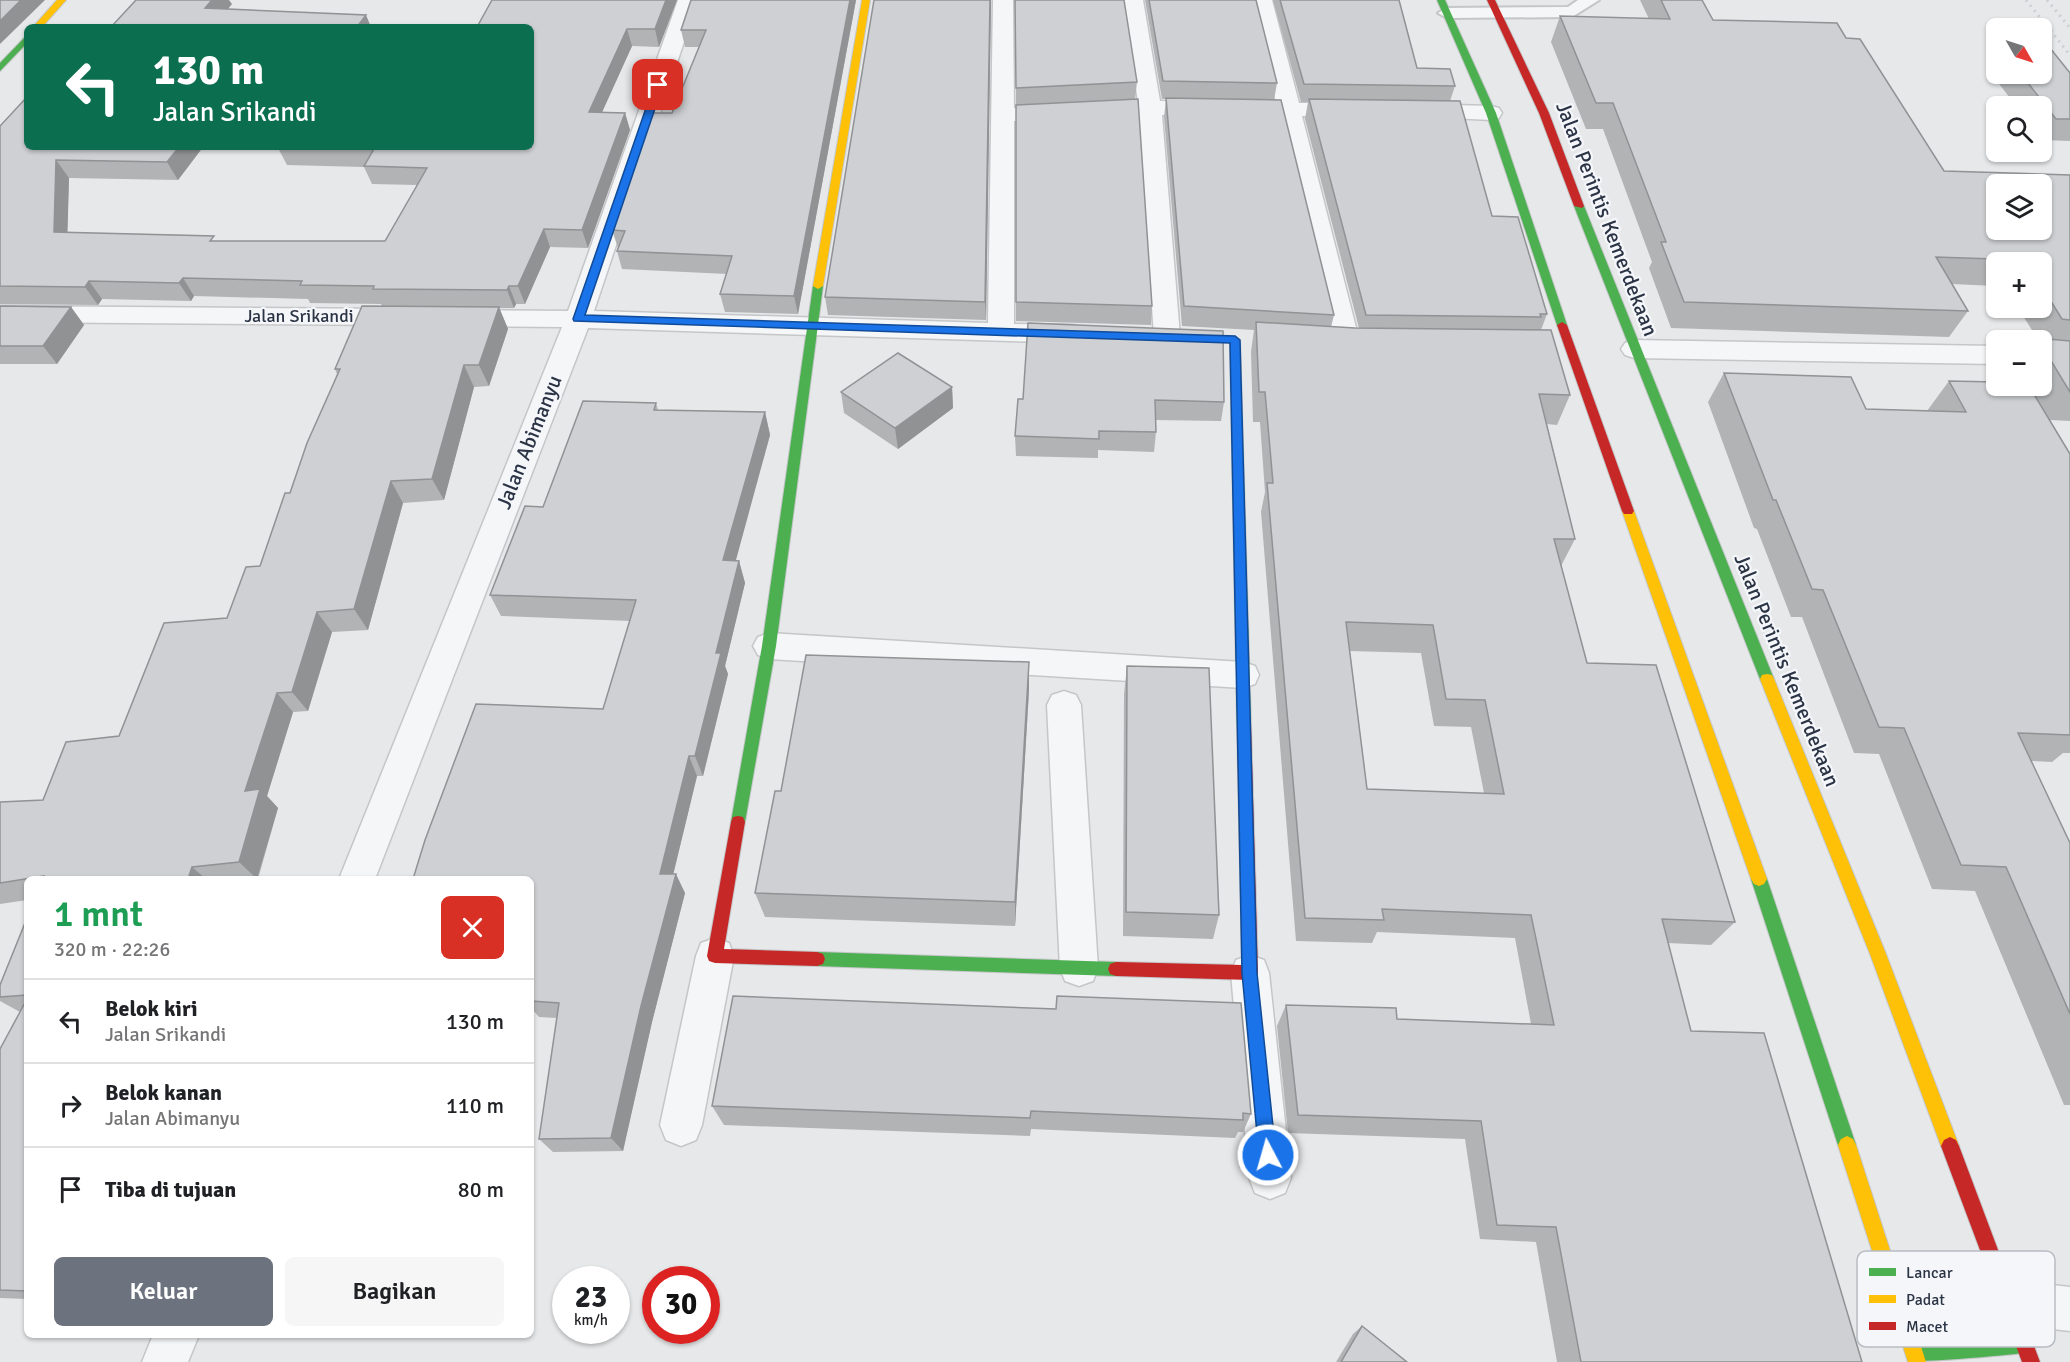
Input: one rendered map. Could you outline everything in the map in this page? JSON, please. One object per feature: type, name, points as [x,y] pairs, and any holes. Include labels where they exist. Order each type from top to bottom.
[{"type":"main road","points":[[41,24],[62,0]]},
{"type":"main road","points":[[866,0],[811,325],[769,646],[715,956],[1250,973],[1243,675],[1201,338]]},
{"type":"main road","points":[[1444,6],[1491,113],[1558,348],[1785,952],[1881,1251]]},
{"type":"main road","name":"Jalan Perintis Kemerdekaan","points":[[1494,6],[1545,113],[1634,349],[1878,954],[1989,1251]]},
{"type":"main road","points":[[0,68],[24,41]]},
{"type":"main road","points":[[1916,1358],[2001,1347]]},
{"type":"main road","name":"Jalan Perintis Kemerdekaan","points":[[2025,1347],[2031,1362]]},
{"type":"street","name":"Jalan Abimanyu","points":[[358,876],[578,319],[688,0]]},
{"type":"street","points":[[1001,333],[1003,0]]},
{"type":"street","points":[[1133,0],[1150,108],[1201,338]]},
{"type":"street","points":[[1262,0],[1287,109],[1348,346]]},
{"type":"street","points":[[1003,115],[1150,108],[1491,113]]},
{"type":"street","name":"Jalan Srikandi","points":[[0,314],[578,319],[1096,335]]},
{"type":"street","points":[[1634,349],[1986,355]]},
{"type":"street","points":[[769,646],[1243,675]]},
{"type":"street","points":[[1064,705],[1079,968]]},
{"type":"street","points":[[681,1125],[715,956]]},
{"type":"street","points":[[1250,973],[1270,1178]]},
{"type":"street","points":[[2055,1307],[2070,1309]]},
{"type":"street","points":[[165,1362],[175,1338]]},
{"type":"lane","points":[[1444,6],[1494,6],[1572,12],[1590,0]]},
{"type":"building","points":[[0,0],[21,0],[0,21]]},
{"type":"building","points":[[136,0],[212,0],[205,8],[366,15],[359,24],[114,24]]},
{"type":"building","points":[[492,0],[666,0],[655,29],[627,29],[589,112],[625,113],[582,230],[544,229],[518,286],[509,286],[507,290],[373,289],[374,286],[300,285],[302,281],[183,278],[179,283],[89,281],[85,287],[0,286],[0,126],[24,100],[24,150],[177,150],[167,162],[56,160],[54,232],[214,236],[210,241],[385,241],[427,168],[364,166],[373,150],[534,150],[534,24],[479,24]]},
{"type":"building","points":[[691,0],[850,0],[794,296],[720,294],[732,256],[617,251],[625,231],[612,230],[652,113],[672,113],[706,30],[681,30]]},
{"type":"building","points":[[874,0],[990,0],[985,302],[825,297]]},
{"type":"building","points":[[1015,0],[1124,0],[1137,82],[1016,88]]},
{"type":"building","points":[[1149,0],[1256,0],[1277,83],[1163,81]]},
{"type":"building","points":[[1280,0],[1399,0],[1417,68],[1450,69],[1455,86],[1304,84]]},
{"type":"building","points":[[1661,0],[1702,0],[1713,20],[1837,23],[1846,38],[1860,39],[1944,171],[2038,174],[1986,174],[1986,240],[2052,240],[2052,174],[2070,175],[2070,320],[2062,319],[2052,303],[2052,252],[1986,252],[1986,259],[1936,257],[1968,311],[1684,302],[1661,242],[1666,242],[1613,103],[1596,103],[1560,16],[1670,19]]},
{"type":"building","points":[[2052,50],[2070,73],[2070,119],[2056,119],[2052,114],[2052,96],[2038,96],[2029,84],[2052,84]]},
{"type":"building","points":[[1166,98],[1281,100],[1334,315],[1184,306]]},
{"type":"building","points":[[1138,99],[1152,306],[1016,302],[1016,105]]},
{"type":"building","points":[[1309,99],[1460,101],[1492,216],[1518,217],[1547,314],[1540,314],[1541,317],[1366,315]]},
{"type":"building","points":[[0,306],[71,307],[43,346],[0,346]]},
{"type":"building","points":[[362,306],[499,307],[479,365],[464,365],[432,479],[391,481],[354,609],[317,612],[292,692],[277,693],[245,791],[260,789],[239,862],[192,867],[189,876],[24,876],[24,879],[0,883],[0,802],[43,800],[66,742],[119,736],[164,623],[227,618],[246,567],[260,566],[285,493],[290,493],[307,443],[340,369],[335,369]]},
{"type":"building","points":[[1256,322],[1355,328],[1551,330],[1570,395],[1539,394],[1575,539],[1554,539],[1587,663],[1656,665],[1735,922],[1662,919],[1691,1031],[1764,1033],[1862,1362],[1581,1362],[1556,1227],[1497,1225],[1481,1121],[1298,1115],[1286,1005],[1396,1008],[1397,1019],[1554,1025],[1531,915],[1382,909],[1384,920],[1305,918],[1267,483],[1273,483],[1265,392],[1259,392]],"holes":[[[1346,622],[1433,625],[1446,699],[1485,700],[1504,794],[1367,789]]]},
{"type":"building","points":[[1028,323],[1223,331],[1224,402],[1155,400],[1156,432],[1099,431],[1099,439],[1015,436],[1018,399],[1023,399]]},
{"type":"building","points":[[2052,339],[2070,341],[2070,392],[2052,362]]},
{"type":"building","points":[[898,353],[952,387],[895,428],[841,392]]},
{"type":"building","points":[[1724,373],[1851,377],[1866,409],[1966,412],[1949,381],[1986,382],[1986,396],[2035,396],[2070,454],[2070,735],[2018,733],[2070,843],[2070,1014],[2006,867],[1961,865],[1904,728],[1879,727],[1823,590],[1812,589],[1776,500],[1773,500]]},
{"type":"building","points":[[583,401],[656,403],[654,410],[765,412],[723,560],[739,561],[716,653],[721,653],[695,756],[689,756],[660,874],[676,874],[641,1006],[611,1138],[539,1139],[559,1003],[534,1001],[534,876],[414,876],[425,840],[476,704],[603,709],[636,600],[490,595],[525,506],[543,507]]},
{"type":"building","points":[[806,655],[1029,662],[1015,902],[755,893],[775,791],[781,791]]},
{"type":"building","points":[[1127,666],[1209,668],[1219,915],[1126,912]]},
{"type":"building","points":[[24,925],[24,995],[0,997],[0,985]]},
{"type":"building","points":[[733,996],[1056,1009],[1057,996],[1241,1003],[1251,1114],[1243,1113],[1243,1120],[1031,1111],[1030,1118],[712,1106]]},
{"type":"building","points":[[24,1005],[24,1291],[0,1290],[0,1049]]},
{"type":"building","points":[[1362,1326],[1407,1362],[1341,1362]]},
{"type":"railway","points":[[2026,0],[2070,55]]},
{"type":"railway","points":[[2047,0],[2070,28]]},
{"type":"traffic: fast","points":[[1441,0],[1491,113],[1562,325]]},
{"type":"traffic: fast","points":[[0,68],[24,41]]},
{"type":"traffic: fast","points":[[1579,206],[1767,679]]},
{"type":"traffic: fast","points":[[738,822],[769,646],[818,286]]},
{"type":"traffic: fast","points":[[1235,340],[1244,725]]},
{"type":"traffic: fast","points":[[1759,879],[1847,1145]]},
{"type":"traffic: fast","points":[[817,959],[1116,969]]},
{"type":"traffic: fast","points":[[1915,1354],[1991,1347]]},
{"type":"traffic: slow","points":[[40,24],[62,0]]},
{"type":"traffic: slow","points":[[818,286],[866,0]]},
{"type":"traffic: slow","points":[[1628,511],[1759,879]]},
{"type":"traffic: slow","points":[[1767,679],[1878,954],[1950,1146]]},
{"type":"traffic: slow","points":[[1847,1145],[1881,1251]]},
{"type":"traffic: slow","points":[[1912,1347],[1917,1362]]},
{"type":"traffic: jam","points":[[1491,0],[1544,113],[1579,206]]},
{"type":"traffic: jam","points":[[1562,325],[1628,511]]},
{"type":"traffic: jam","points":[[1116,969],[1250,973],[1244,725]]},
{"type":"traffic: jam","points":[[738,822],[715,956],[817,959]]},
{"type":"traffic: jam","points":[[1950,1146],[1989,1251]]},
{"type":"traffic: jam","points":[[2025,1347],[2031,1362]]},
{"type":"route","points":[[658,85],[578,319],[1167,336],[1235,340],[1250,973],[1268,1155]]}]
